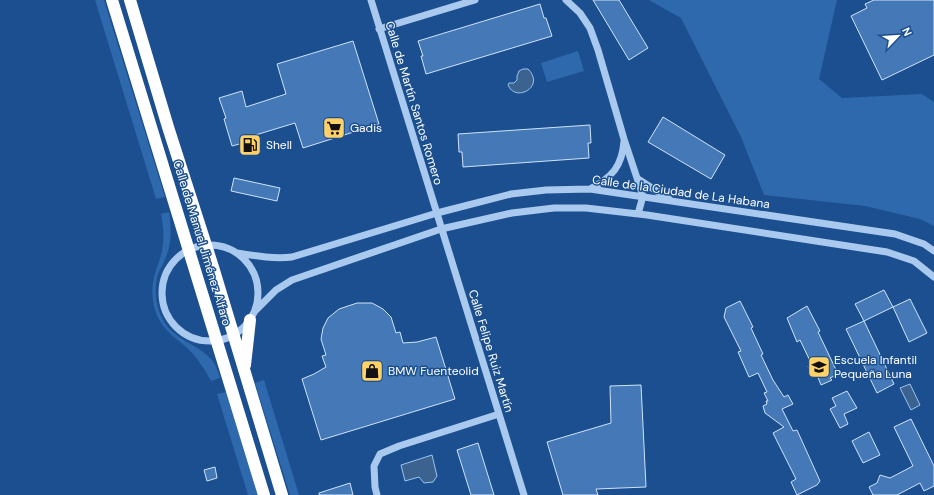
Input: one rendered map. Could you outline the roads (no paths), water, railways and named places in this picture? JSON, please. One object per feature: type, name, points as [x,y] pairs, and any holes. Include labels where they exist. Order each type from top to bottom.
[{"type":"highway","name":"Calle de Manuel Jiménez Alfaro","points":[[112,0],[218,341],[264,495]]},
{"type":"highway","name":"Calle de Manuel Jiménez Alfaro","points":[[130,0],[282,495]]},
{"type":"highway","points":[[244,372],[252,316]]},
{"type":"street","name":"Calle de Martín Santos Romero","points":[[371,0],[437,213]]},
{"type":"street","points":[[379,29],[475,0]]},
{"type":"street","points":[[566,0],[580,13],[590,28],[598,50],[624,139],[643,196],[638,214]]},
{"type":"street","points":[[590,189],[602,183],[617,168],[623,153],[624,139]]},
{"type":"street","points":[[638,179],[673,201]]},
{"type":"street","name":"Calle de la Ciudad de La Habana","points":[[237,254],[263,257],[292,257],[437,213],[510,194],[546,190],[590,189],[894,234],[924,244],[934,250]]},
{"type":"street","points":[[252,316],[258,293],[255,280],[250,268],[237,254],[227,248],[206,244],[189,250],[180,255],[168,270],[164,279],[162,299],[168,317],[174,325],[185,334],[208,342],[218,341],[234,335],[252,316],[276,290],[292,280],[441,229],[512,213],[554,208],[586,208],[638,214],[887,252],[914,261],[934,277]]},
{"type":"street","name":"Calle Felipe Ruiz Martín","points":[[437,213],[524,495]]},
{"type":"street","points":[[377,495],[374,466],[380,454],[399,446],[499,414]]},
{"type":"place","name":"Gadis","points":[[334,128]]},
{"type":"place","name":"Shell","points":[[250,145]]},
{"type":"place","name":"Escuela Infantil Pequeña Luna","points":[[819,367]]},
{"type":"place","name":"BMW Fuenteolid","points":[[372,371]]}]
